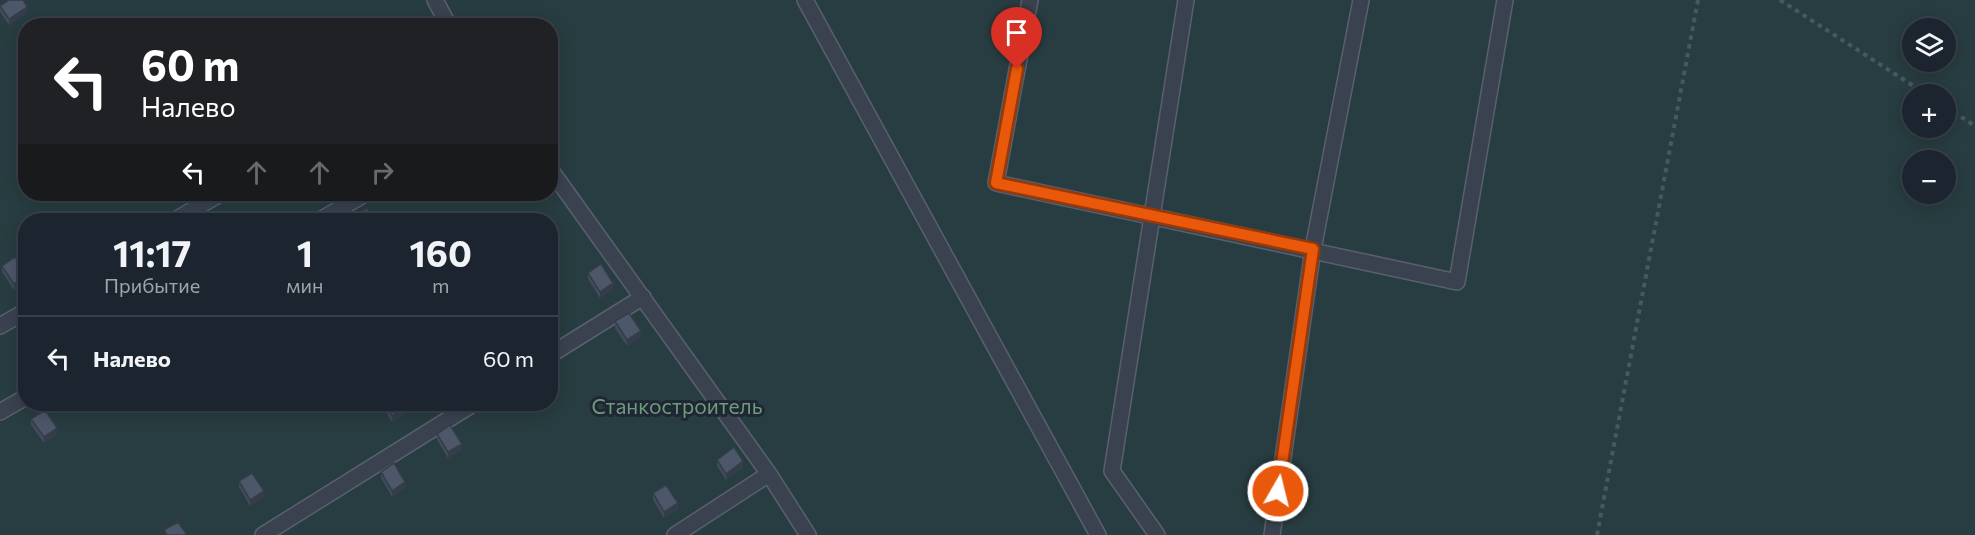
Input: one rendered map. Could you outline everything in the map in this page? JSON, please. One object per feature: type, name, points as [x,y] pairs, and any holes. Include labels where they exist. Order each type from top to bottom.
[{"type":"lane","points":[[435,0],[445,18]]},
{"type":"lane","points":[[805,0],[1098,535]]},
{"type":"lane","points":[[1030,0],[996,183],[1313,249],[1456,282],[1505,0]]},
{"type":"lane","points":[[1156,535],[1112,471],[1154,216],[1186,0]]},
{"type":"lane","points":[[1272,535],[1313,249],[1361,0]]},
{"type":"lane","points":[[558,181],[644,297],[769,474],[808,535]]},
{"type":"lane","points":[[187,213],[208,201]]},
{"type":"lane","points":[[332,213],[353,201]]},
{"type":"lane","points":[[558,350],[644,297]]},
{"type":"lane","points":[[0,326],[18,316]]},
{"type":"lane","points":[[0,412],[18,401]]},
{"type":"lane","points":[[263,535],[462,411]]},
{"type":"lane","points":[[675,535],[769,474]]},
{"type":"path","points":[[1597,535],[1698,0]]},
{"type":"path","points":[[1780,0],[1910,84]]},
{"type":"path","points":[[1956,114],[1975,126]]},
{"type":"green space","name":"Станкостроитель","points":[[0,0],[1975,0],[1975,535],[0,535]]},
{"type":"building","points":[[9,0],[23,0],[27,7],[9,19],[0,6]]},
{"type":"building","points":[[367,208],[370,213],[359,213]]},
{"type":"building","points":[[15,257],[18,261],[18,282],[14,284],[2,266]]},
{"type":"building","points":[[601,264],[613,283],[600,292],[588,273]]},
{"type":"building","points":[[629,313],[641,331],[627,340],[615,321]]},
{"type":"building","points":[[46,411],[57,428],[44,437],[31,419]]},
{"type":"building","points":[[389,411],[400,411],[392,416]]},
{"type":"building","points":[[450,425],[462,444],[448,452],[437,434]]},
{"type":"building","points":[[734,447],[743,461],[726,474],[717,460]]},
{"type":"building","points":[[394,463],[405,482],[392,491],[381,472]]},
{"type":"building","points":[[252,473],[264,491],[250,500],[239,481]]},
{"type":"building","points":[[666,485],[678,503],[664,512],[653,493]]},
{"type":"building","points":[[178,522],[187,535],[167,535],[164,530]]},
{"type":"route","points":[[1017,69],[996,183],[1313,249],[1278,491]]}]
